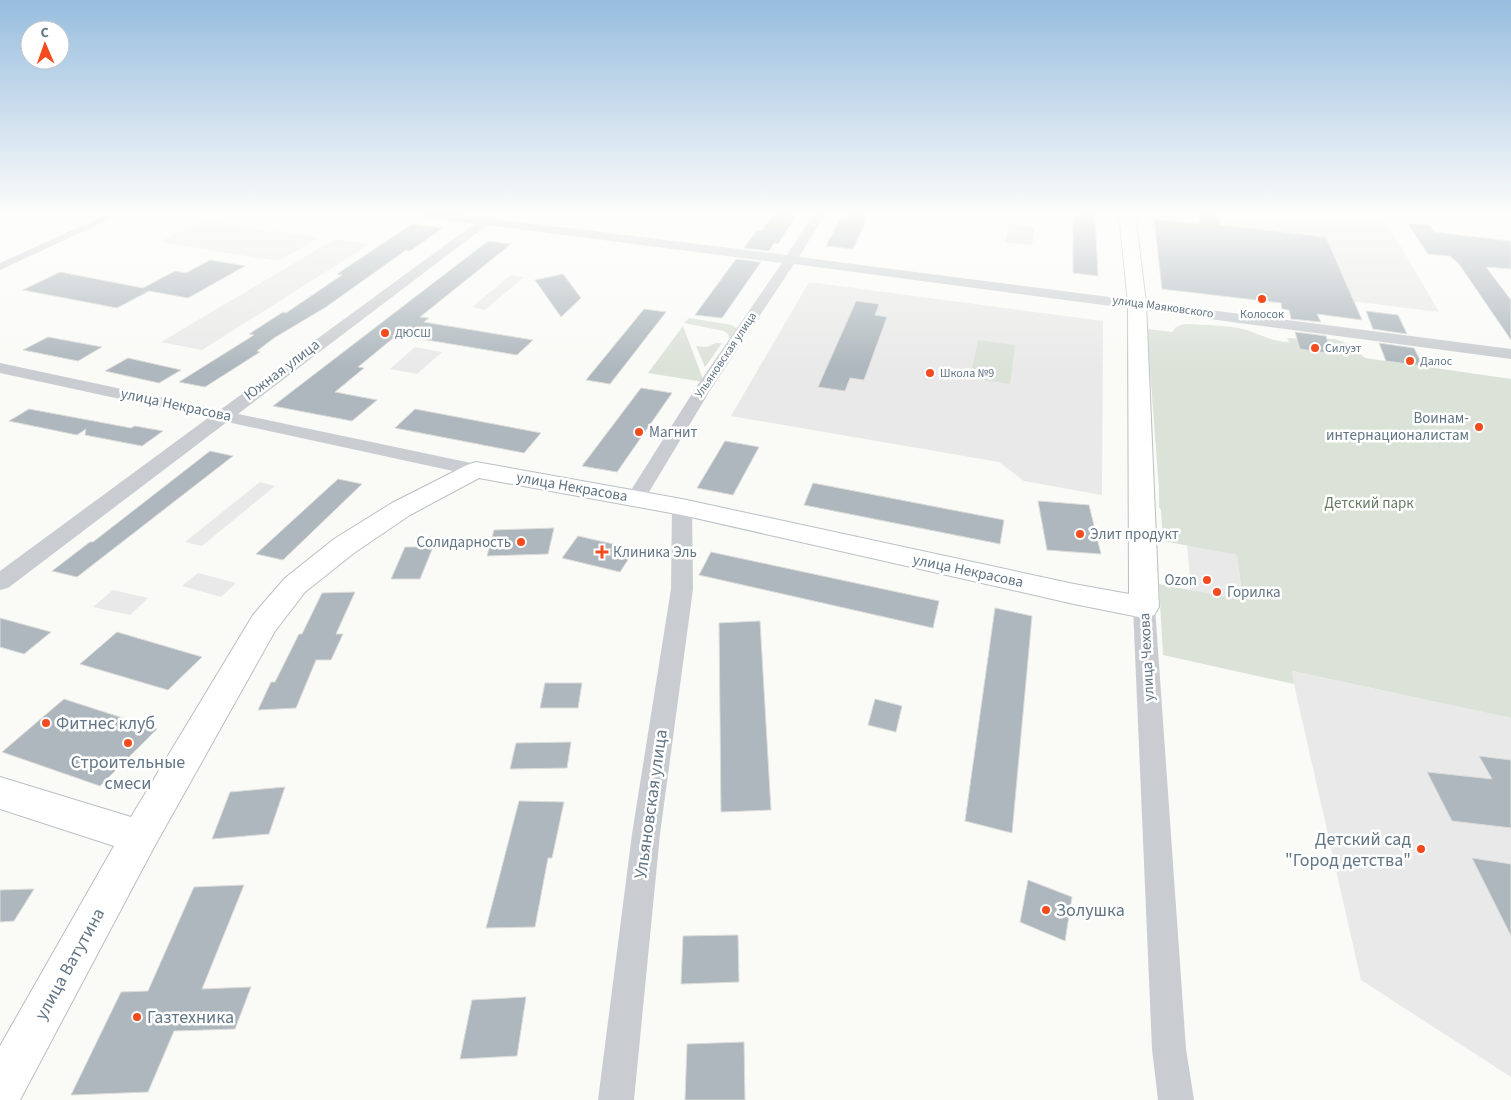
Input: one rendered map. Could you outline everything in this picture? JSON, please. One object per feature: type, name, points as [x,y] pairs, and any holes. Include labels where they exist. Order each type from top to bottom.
[{"type":"main road","name":"улица Чехова","points":[[1133,265],[1137,303],[1144,607]]},
{"type":"main road","name":"улица Некрасова","points":[[476,470],[556,482],[636,498],[1144,607]]},
{"type":"main road","name":"улица Ватутина","points":[[0,1091],[140,837],[264,623],[295,585],[344,546],[401,509],[476,470]]},
{"type":"main road","points":[[0,793],[140,837]]},
{"type":"street","name":"Южная улица","points":[[0,582],[424,265]]},
{"type":"street","name":"Ульяновская улица","points":[[636,498],[705,385],[787,265]]},
{"type":"street","name":"улица Маяковского","points":[[834,265],[1137,303],[1511,354]]},
{"type":"street","name":"улица Некрасова","points":[[0,368],[476,470]]},
{"type":"street","name":"Ульяновская улица","points":[[616,1100],[646,834],[682,589],[682,508]]},
{"type":"street","name":"улица Чехова","points":[[1144,607],[1169,1049],[1176,1100]]},
{"type":"shaded area","points":[[291,265],[336,265],[202,350],[161,342]]},
{"type":"shaded area","points":[[1234,265],[1412,265],[1439,312],[1239,287]]},
{"type":"shaded area","points":[[511,275],[524,277],[485,310],[472,307]]},
{"type":"shaded area","name":"Школа №9","points":[[809,282],[1103,321],[1102,495],[1024,481],[999,462],[731,416]]},
{"type":"shaded area","points":[[415,347],[442,352],[417,374],[390,369]]},
{"type":"shaded area","points":[[260,482],[275,486],[202,546],[185,542]]},
{"type":"shaded area","points":[[1187,545],[1237,555],[1243,601],[1191,590]]},
{"type":"shaded area","points":[[198,573],[236,583],[221,597],[182,586]]},
{"type":"shaded area","points":[[113,590],[148,598],[130,615],[93,607]]},
{"type":"shaded area","name":"Детский сад \"Город детства\"","points":[[1291,671],[1511,718],[1511,1077],[1361,980]]},
{"type":"green space","points":[[689,318],[732,325],[737,329],[730,340],[728,334],[724,331],[684,323]]},
{"type":"green space","name":"Детский парк","points":[[1184,324],[1239,328],[1283,342],[1289,342],[1287,338],[1335,339],[1349,344],[1365,358],[1511,379],[1511,718],[1292,671],[1294,684],[1163,655],[1159,584],[1243,600],[1237,555],[1163,541],[1147,329],[1172,332],[1176,327]]},
{"type":"green space","points":[[683,326],[704,382],[648,373]]},
{"type":"green space","points":[[978,340],[1015,345],[1010,384],[970,378]]},
{"type":"green space","points":[[716,343],[722,343],[705,367],[696,346],[707,347]]},
{"type":"building","points":[[200,265],[245,266],[188,298],[149,291],[117,308],[23,290],[60,272],[143,288],[175,271],[186,273]]},
{"type":"building","points":[[350,265],[384,265],[326,307],[274,338],[257,351],[260,352],[205,387],[179,382],[254,335],[249,334],[283,312],[286,313],[342,275],[337,274]]},
{"type":"building","points":[[456,265],[484,265],[420,317],[429,318],[424,322],[533,340],[517,355],[397,335],[358,367],[364,368],[335,392],[377,400],[352,421],[273,406]]},
{"type":"building","points":[[731,265],[759,265],[722,318],[695,315]]},
{"type":"building","points":[[1073,265],[1097,265],[1098,276],[1073,273]]},
{"type":"building","points":[[1159,265],[1338,265],[1362,320],[1317,314],[1321,322],[1291,319],[1289,310],[1282,309],[1281,303],[1162,289]]},
{"type":"building","points":[[1460,265],[1511,265],[1511,269],[1486,267],[1511,300],[1511,340]]},
{"type":"building","points":[[563,274],[581,298],[561,317],[535,280]]},
{"type":"building","points":[[856,301],[879,304],[875,315],[887,317],[864,380],[850,378],[845,391],[818,387]]},
{"type":"building","points":[[644,309],[666,312],[610,384],[586,380]]},
{"type":"building","points":[[1366,311],[1398,315],[1407,334],[1373,329]]},
{"type":"building","points":[[1295,332],[1326,336],[1332,354],[1300,349]]},
{"type":"building","points":[[48,337],[102,347],[78,361],[23,350]]},
{"type":"building","points":[[1379,343],[1414,348],[1423,366],[1386,361]]},
{"type":"building","points":[[128,358],[181,370],[159,383],[105,371]]},
{"type":"building","points":[[641,388],[672,393],[617,472],[582,466]]},
{"type":"building","points":[[29,409],[131,428],[135,426],[163,431],[142,446],[85,435],[86,429],[77,435],[9,421]]},
{"type":"building","points":[[415,409],[541,433],[524,453],[395,428]]},
{"type":"building","points":[[725,441],[759,447],[733,495],[697,488]]},
{"type":"building","points":[[210,451],[233,456],[77,577],[52,571],[90,542],[93,542]]},
{"type":"building","points":[[338,479],[362,484],[283,560],[256,554]]},
{"type":"building","points":[[813,483],[1004,520],[1000,544],[804,505]]},
{"type":"building","points":[[1038,501],[1089,505],[1101,554],[1047,550]]},
{"type":"building","name":"Солидарность","points":[[554,528],[548,554],[487,556],[494,530]]},
{"type":"building","name":"Клиника Эль","points":[[578,536],[635,549],[620,572],[562,558]]},
{"type":"building","points":[[405,547],[433,547],[420,579],[391,579]]},
{"type":"building","points":[[711,552],[939,601],[933,628],[699,575]]},
{"type":"building","points":[[355,592],[336,634],[343,634],[331,660],[316,660],[296,708],[258,710],[271,682],[275,682],[299,634],[302,634],[322,593]]},
{"type":"building","points":[[995,608],[1032,616],[1012,833],[965,821]]},
{"type":"building","points":[[0,618],[51,632],[24,654],[0,647]]},
{"type":"building","points":[[760,621],[771,810],[721,812],[719,623]]},
{"type":"building","points":[[117,632],[202,657],[168,690],[80,664]]},
{"type":"building","points":[[545,683],[582,683],[578,708],[540,708]]},
{"type":"building","points":[[64,699],[157,729],[100,786],[2,752]]},
{"type":"building","points":[[875,699],[902,706],[896,732],[868,725]]},
{"type":"building","points":[[571,742],[567,768],[510,769],[516,743]]},
{"type":"building","points":[[1479,756],[1511,760],[1511,828],[1452,821],[1427,772],[1492,779]]},
{"type":"building","points":[[285,787],[269,834],[212,839],[230,792]]},
{"type":"building","points":[[519,801],[564,802],[552,858],[548,858],[535,927],[486,928]]},
{"type":"building","points":[[1472,858],[1511,864],[1511,936]]},
{"type":"building","name":"Золушка","points":[[1028,880],[1072,897],[1065,941],[1020,922]]},
{"type":"building","points":[[244,885],[202,989],[251,987],[235,1029],[174,1031],[148,1092],[71,1095],[121,992],[148,991],[194,887]]},
{"type":"building","points":[[34,889],[14,921],[0,922],[0,890]]},
{"type":"building","points":[[738,935],[739,982],[681,984],[683,936]]},
{"type":"building","points":[[526,997],[517,1056],[460,1059],[472,1000]]},
{"type":"building","points":[[744,1042],[745,1100],[685,1100],[687,1044]]},
{"type":"place","name":"Колосок","points":[[1262,299]]},
{"type":"place","name":"ДЮСШ","points":[[385,333]]},
{"type":"place","name":"Силуэт","points":[[1315,348]]},
{"type":"place","name":"Далос","points":[[1410,361]]},
{"type":"place","name":"Школа №9","points":[[930,373]]},
{"type":"place","name":"Воинам- интернационалистам","points":[[1479,427]]},
{"type":"place","name":"Магнит","points":[[639,432]]},
{"type":"place","name":"Элит продукт","points":[[1080,534]]},
{"type":"place","name":"Солидарность","points":[[521,542]]},
{"type":"place","name":"Клиника Эль","points":[[602,552]]},
{"type":"place","name":"Ozon","points":[[1207,580]]},
{"type":"place","name":"Горилка","points":[[1217,592]]},
{"type":"place","name":"Фитнес клуб","points":[[46,723]]},
{"type":"place","name":"Строительные смеси","points":[[128,743]]},
{"type":"place","name":"Детский сад \"Город детства\"","points":[[1421,849]]},
{"type":"place","name":"Золушка","points":[[1046,910]]},
{"type":"place","name":"Газтехника","points":[[137,1017]]}]
